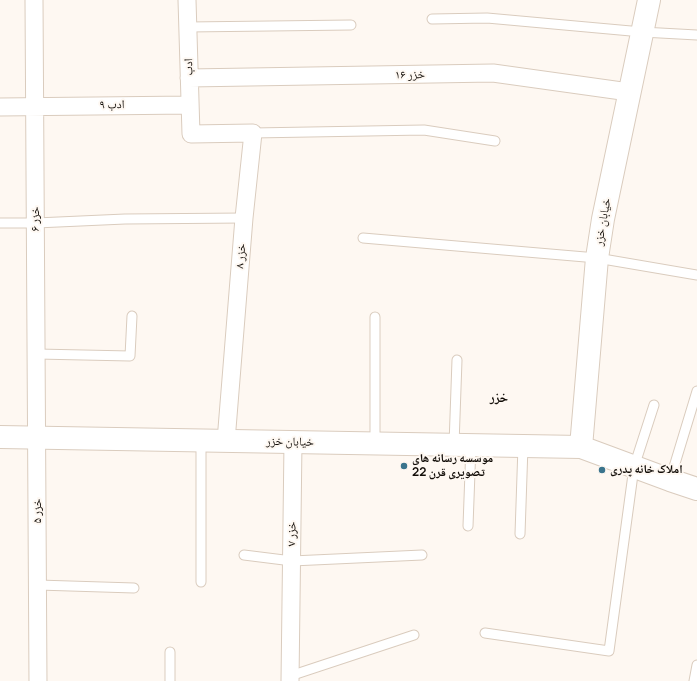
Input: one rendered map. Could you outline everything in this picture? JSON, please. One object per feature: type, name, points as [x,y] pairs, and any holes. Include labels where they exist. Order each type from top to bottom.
[{"type":"street","name":"خزر ۶","points":[[34,0],[37,438]]},
{"type":"street","name":"ادب","points":[[187,0],[191,134],[253,133]]},
{"type":"street","name":"خیابان خزر","points":[[581,447],[597,258],[603,219],[649,0]]},
{"type":"street","name":"خزر ۱۶","points":[[189,78],[493,74],[629,92]]},
{"type":"street","name":"ادب ۹","points":[[0,107],[190,105]]},
{"type":"street","name":"خزر ۸","points":[[226,440],[244,218],[253,133]]},
{"type":"street","name":"خیابان خزر","points":[[0,437],[581,447],[697,489]]},
{"type":"street","name":"خزر ۵","points":[[37,438],[38,681]]},
{"type":"street","name":"خزر ۷","points":[[290,678],[293,442]]},
{"type":"lane","points":[[432,19],[487,18],[642,32],[697,35]]},
{"type":"lane","points":[[188,27],[351,25]]},
{"type":"lane","points":[[253,133],[424,130],[495,141]]},
{"type":"lane","points":[[0,223],[125,219],[244,218]]},
{"type":"lane","points":[[363,238],[597,258],[697,275]]},
{"type":"lane","points":[[37,354],[130,356],[132,316]]},
{"type":"lane","points":[[375,317],[375,443]]},
{"type":"lane","points":[[457,360],[468,526]]},
{"type":"lane","points":[[670,480],[697,391]]},
{"type":"lane","points":[[485,633],[609,651],[634,467],[654,405]]},
{"type":"lane","points":[[200,582],[201,440]]},
{"type":"lane","points":[[520,534],[523,446]]},
{"type":"lane","points":[[244,555],[292,561],[422,555]]},
{"type":"lane","points":[[38,585],[134,588]]},
{"type":"lane","points":[[290,678],[414,635]]},
{"type":"lane","points":[[170,652],[170,681]]},
{"type":"lane","points":[[694,681],[697,665]]},
{"type":"place","name":"موسسه رسانه های تصویری قرن 22","points":[[404,466]]},
{"type":"place","name":"املاک خانه پدری","points":[[602,470]]},
{"type":"district","name":"خزر","points":[[499,398]]}]
